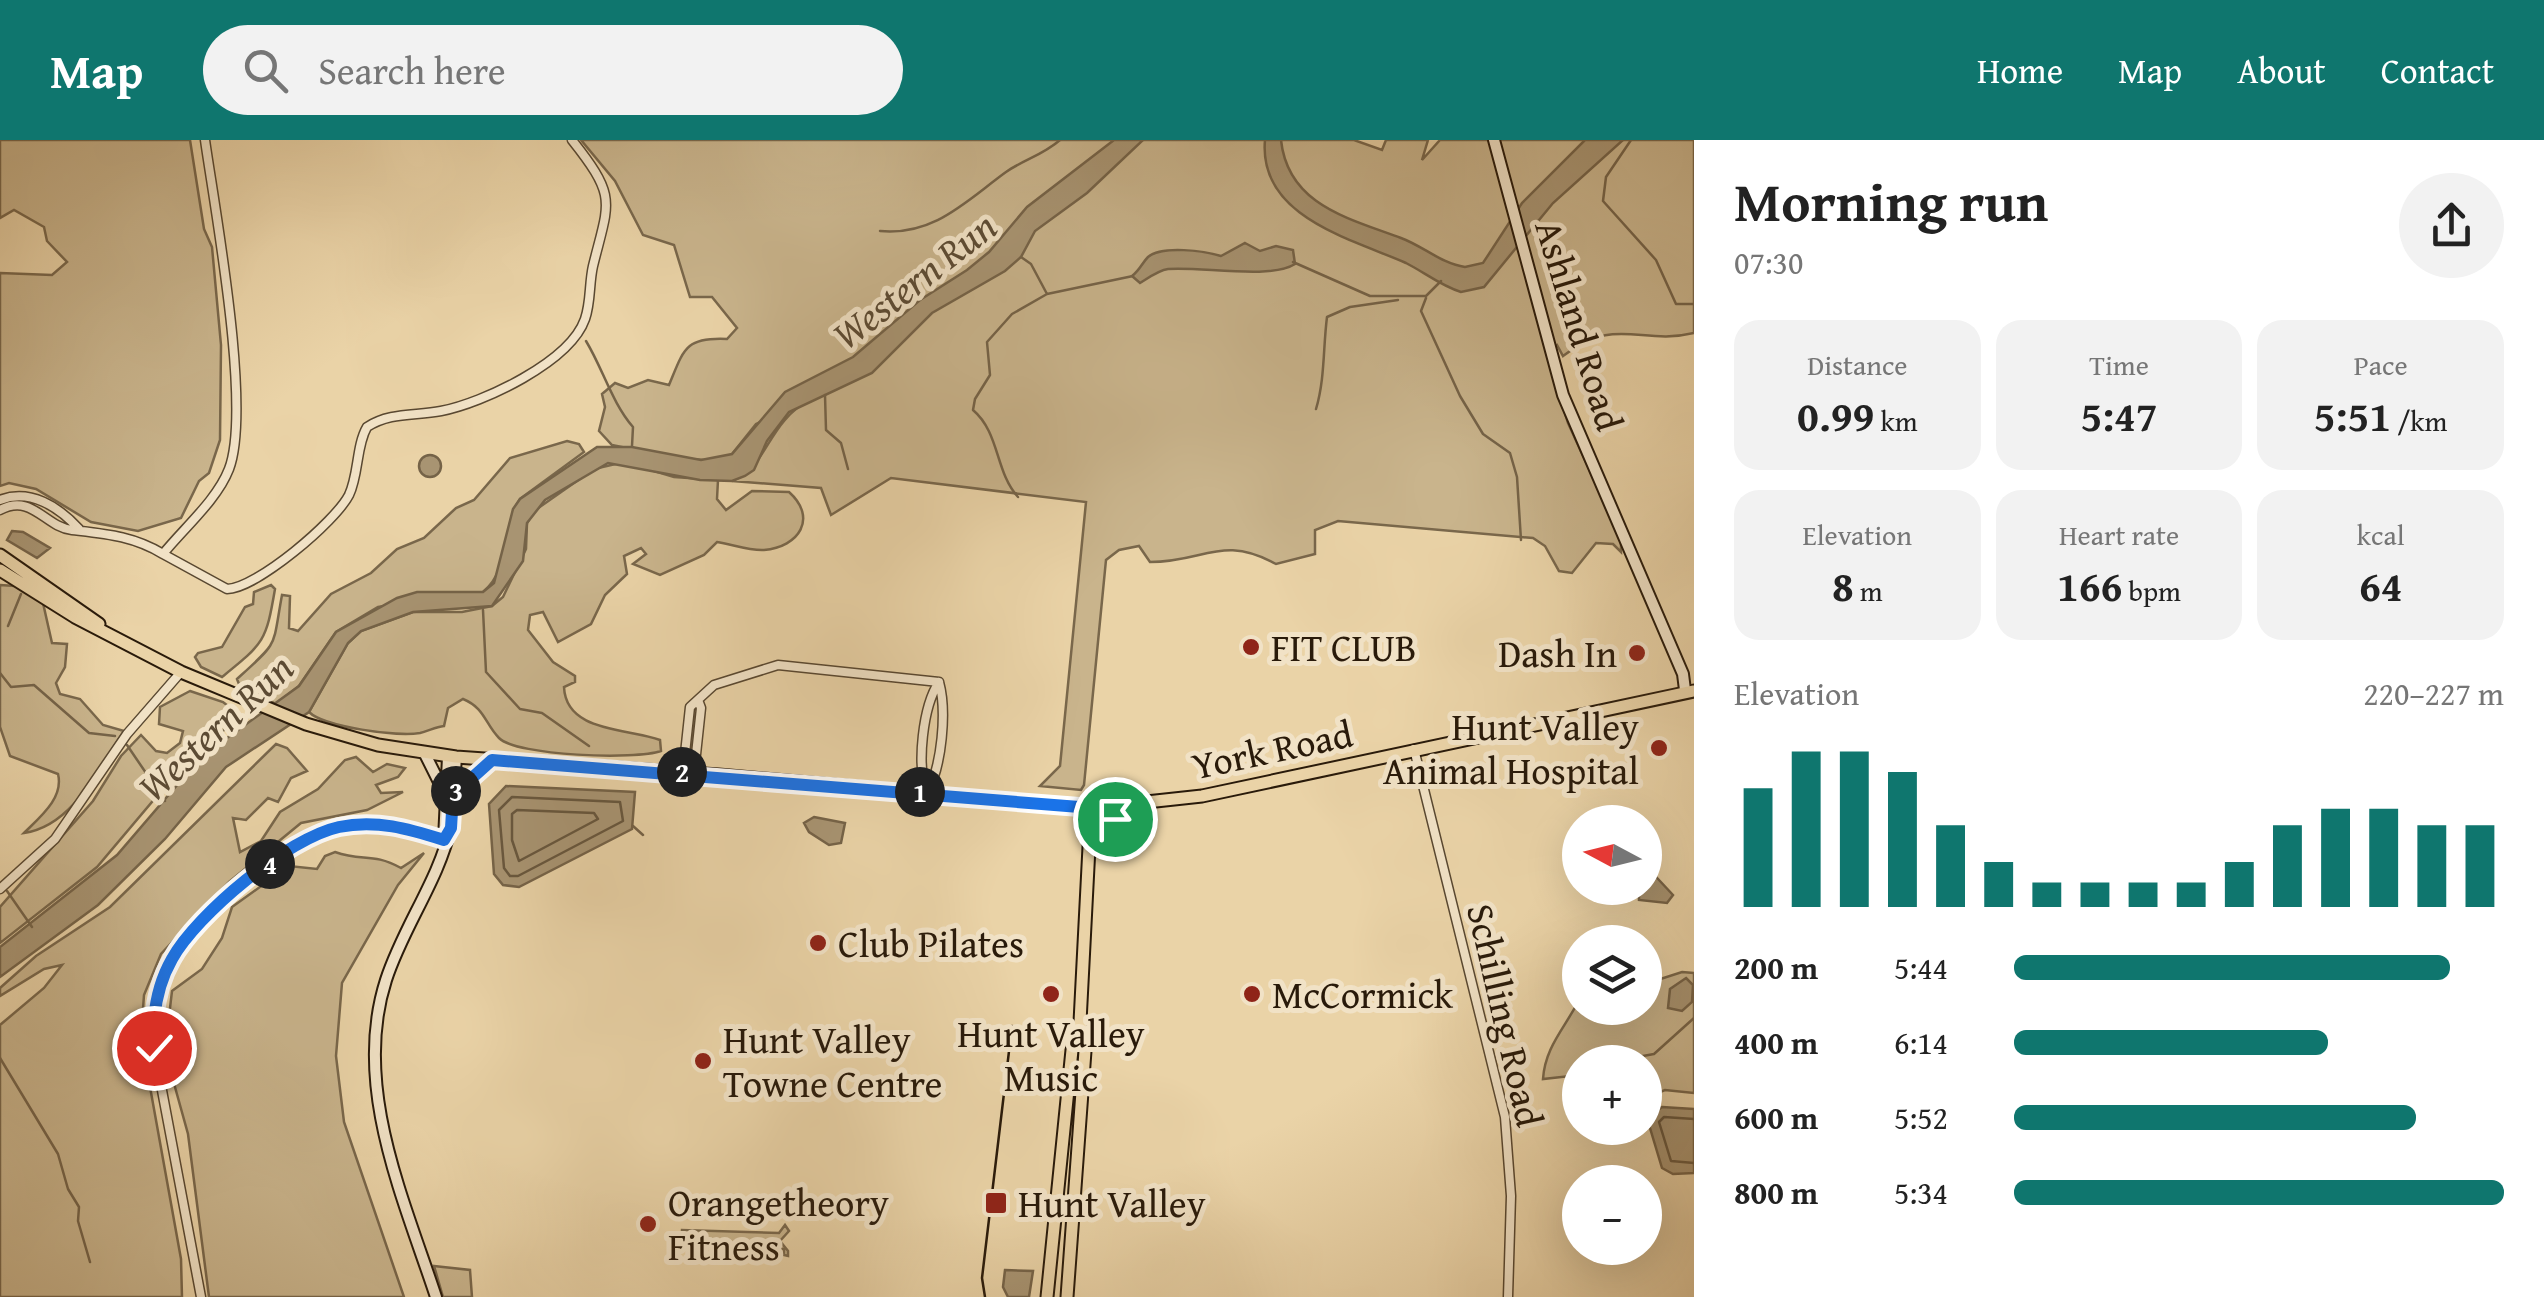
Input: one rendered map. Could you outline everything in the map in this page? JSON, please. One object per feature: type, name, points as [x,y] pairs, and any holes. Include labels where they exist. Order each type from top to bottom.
[{"type":"main road","name":"Ashland Road","points":[[1494,140],[1568,410],[1691,689]]},
{"type":"main road","name":"York Road","points":[[1,557],[112,634]]},
{"type":"main road","points":[[1,557],[43,597]]},
{"type":"main road","name":"York Road","points":[[0,570],[181,672],[354,740],[452,757],[688,772],[1092,808],[1134,806],[1236,789],[1691,689]]},
{"type":"main road","points":[[425,754],[449,797]]},
{"type":"main road","points":[[436,1297],[383,1125],[374,1046],[387,978],[432,883],[444,840],[452,757]]},
{"type":"main road","points":[[449,797],[492,760]]},
{"type":"main road","points":[[1089,851],[1106,827],[1134,806]]},
{"type":"main road","points":[[1067,1297],[1085,1051],[1080,1022],[1092,808]]},
{"type":"main road","points":[[1047,1297],[1072,1050],[1080,1022]]},
{"type":"main road","points":[[1057,1187],[1072,1190]]},
{"type":"street","points":[[163,554],[222,483],[235,442],[230,333],[205,140]]},
{"type":"street","points":[[0,500],[12,496],[30,502],[59,525],[124,536],[218,587],[249,585],[342,506],[354,484],[367,427],[390,416],[438,412],[496,394],[532,373],[570,340],[585,319],[592,271],[608,214],[604,190],[572,140]]},
{"type":"street","points":[[0,510],[30,502]]},
{"type":"street","points":[[688,772],[701,708],[698,700],[714,684],[778,665],[939,682],[930,695],[922,775],[927,792]]},
{"type":"street","points":[[0,889],[55,839],[127,734],[181,672]]},
{"type":"street","name":"Schilling Road","points":[[1414,749],[1505,1117],[1511,1196],[1508,1297]]},
{"type":"street","points":[[202,1297],[154,1048],[154,1004],[171,960],[211,913],[285,852],[321,832],[386,824],[444,840]]},
{"type":"shaded area","points":[[0,140],[190,140],[204,229],[212,247],[221,345],[220,440],[209,473],[199,481],[181,518],[138,531],[91,522],[36,489],[9,483],[0,486],[0,273],[52,275],[67,262],[47,241],[44,227],[14,210],[0,218]]},
{"type":"shaded area","points":[[581,140],[1354,140],[1382,150],[1386,140],[1428,140],[1422,160],[1440,140],[1694,140],[1694,333],[1613,334],[1581,344],[1563,356],[1557,345],[1546,352],[1568,423],[1621,539],[1621,552],[1613,544],[1596,543],[1572,573],[1559,571],[1545,546],[1533,538],[1338,521],[1315,530],[1315,554],[1276,564],[1241,551],[1150,562],[1139,546],[1119,550],[1106,560],[1084,785],[1081,790],[1040,786],[1060,766],[1086,502],[891,478],[831,515],[821,488],[732,481],[754,465],[785,420],[811,399],[756,424],[732,454],[718,461],[675,458],[612,445],[599,431],[605,407],[602,394],[615,383],[628,388],[648,380],[669,385],[688,348],[702,340],[727,339],[737,328],[712,297],[690,297],[674,245],[643,235],[615,181]]},
{"type":"shaded area","points":[[567,441],[579,444],[584,452],[520,499],[498,571],[483,592],[378,607],[336,632],[299,686],[276,704],[239,684],[237,679],[272,643],[282,595],[290,596],[289,628],[298,631],[331,594],[371,573],[397,549],[424,538],[456,508],[474,500],[510,458]]},
{"type":"shaded area","points":[[624,462],[674,477],[718,480],[717,499],[726,510],[752,491],[789,492],[802,512],[803,521],[795,537],[776,548],[759,550],[717,542],[704,555],[660,575],[633,564],[646,554],[641,548],[624,556],[627,574],[605,595],[591,624],[558,642],[543,612],[530,615],[528,630],[553,662],[575,676],[575,682],[564,687],[567,702],[575,713],[601,726],[660,740],[661,751],[577,755],[528,749],[499,738],[480,712],[463,699],[448,708],[444,726],[420,733],[362,730],[309,712],[348,643],[361,631],[413,612],[462,612],[492,606],[503,597],[526,549],[527,523],[534,511],[594,469]]},
{"type":"shaded area","points":[[0,585],[15,586],[43,603],[52,643],[67,644],[65,667],[56,683],[60,694],[80,699],[103,725],[124,731],[70,808],[41,828],[24,833],[49,806],[59,783],[58,774],[10,756],[0,727]]},
{"type":"shaded area","points":[[271,585],[275,589],[269,620],[255,648],[222,677],[201,667],[195,657],[198,653],[222,647],[245,607],[253,604],[254,592]]},
{"type":"shaded area","points":[[190,691],[223,702],[241,716],[239,721],[200,745],[97,867],[0,943],[0,907],[93,801],[121,756],[141,735],[156,751],[167,753],[180,743],[183,731],[159,724],[160,707]]},
{"type":"shaded area","points":[[276,744],[287,748],[307,771],[291,778],[278,802],[268,798],[246,820],[233,818],[240,852],[261,841],[280,812],[318,789],[345,760],[356,757],[373,772],[387,764],[405,768],[398,777],[376,785],[381,793],[403,792],[367,810],[301,823],[229,882],[161,954],[144,995],[141,1037],[181,1259],[182,1297],[0,1297],[0,1025],[44,988],[62,965],[44,969],[0,996],[0,988],[36,956],[110,907]]},
{"type":"shaded area","points":[[335,852],[382,860],[401,868],[424,853],[398,885],[342,983],[336,1056],[344,1122],[404,1297],[209,1297],[188,1134],[165,1051],[172,991],[202,969],[222,938],[232,907],[289,866],[317,869],[325,856]]},
{"type":"shaded area","points":[[1682,972],[1694,973],[1694,1093],[1662,1091],[1662,1045],[1562,1045],[1562,1077],[1543,1079],[1552,1047],[1565,1025],[1662,1025],[1662,978]]},
{"type":"shaded area","points":[[785,1225],[789,1231],[780,1241],[788,1256],[784,1249],[681,1247],[682,1230],[779,1233]]},
{"type":"shaded area","points":[[434,1266],[470,1270],[472,1297],[443,1297]]},
{"type":"water","points":[[1114,140],[1143,140],[1087,193],[1035,231],[1021,257],[1005,271],[932,313],[872,373],[789,412],[767,441],[754,470],[745,476],[732,481],[700,480],[608,463],[545,500],[527,523],[523,561],[492,606],[413,612],[361,631],[348,643],[309,712],[226,767],[165,839],[98,905],[0,977],[0,947],[117,855],[202,756],[299,686],[336,632],[397,598],[417,592],[483,592],[494,583],[513,509],[520,499],[597,447],[632,447],[701,460],[732,454],[785,392],[853,357],[920,300],[967,270],[989,252],[1027,207]]},
{"type":"water","points":[[1265,140],[1281,140],[1295,180],[1324,206],[1465,267],[1483,263],[1522,203],[1585,140],[1623,140],[1553,203],[1484,287],[1461,292],[1406,263],[1336,234],[1292,206],[1276,188],[1267,166]]},
{"type":"water","points":[[1245,243],[1260,251],[1276,246],[1293,250],[1295,264],[1252,272],[1168,269],[1140,283],[1132,276],[1154,253],[1184,250],[1221,256]]},
{"type":"water","points":[[430,455],[438,458],[438,474],[430,477],[422,474],[419,466],[422,458]]},
{"type":"water","points":[[12,531],[23,532],[50,548],[37,558],[7,540]]},
{"type":"water","points":[[506,786],[635,792],[632,829],[519,887],[503,885],[494,874],[489,804]]},
{"type":"water","points":[[814,817],[845,823],[841,843],[829,845],[809,832],[804,823]]},
{"type":"water","points":[[1662,883],[1673,895],[1667,903],[1662,902]]},
{"type":"water","points":[[1686,978],[1693,985],[1692,1002],[1682,1011],[1668,1008],[1670,989]]},
{"type":"water","points":[[1662,1107],[1694,1109],[1694,1173],[1673,1174],[1661,1165],[1655,1145],[1662,1145]]},
{"type":"water","points":[[1005,1270],[1033,1271],[1029,1297],[1008,1297],[1003,1287]]},
{"type":"waterway","name":"Western Run","points":[[880,231],[917,228],[933,222],[1060,140]]},
{"type":"waterway","points":[[1631,140],[1606,177],[1603,201],[1656,260],[1676,304],[1694,304]]},
{"type":"waterway","points":[[1018,497],[1005,476],[988,430],[973,410],[975,399],[990,375],[987,342],[1012,314],[1047,294],[1031,264],[1021,257]]},
{"type":"waterway","points":[[1293,262],[1370,296],[1426,296],[1441,281]]},
{"type":"waterway","points":[[1047,294],[1133,276]]},
{"type":"waterway","points":[[1426,298],[1421,311],[1460,396],[1483,434],[1510,453],[1517,477],[1521,540]]},
{"type":"waterway","points":[[1316,409],[1327,317],[1350,307],[1398,300]]},
{"type":"waterway","points":[[586,341],[633,427],[632,446]]},
{"type":"waterway","points":[[825,395],[826,430],[841,443],[848,469]]},
{"type":"waterway","points":[[8,626],[21,594]]},
{"type":"waterway","points":[[483,610],[486,672],[520,709],[542,713],[589,746]]},
{"type":"waterway","points":[[0,673],[11,687],[34,685],[89,733],[115,736]]},
{"type":"waterway","name":"Western Run","points":[[127,745],[165,801]]},
{"type":"waterway","points":[[633,826],[643,835]]},
{"type":"waterway","points":[[7,891],[32,927]]},
{"type":"waterway","points":[[1662,1047],[1694,1018]]},
{"type":"waterway","points":[[0,1058],[58,1154],[68,1189],[79,1207],[78,1221],[90,1262]]},
{"type":"tram line","points":[[985,1297],[982,1278],[1012,1026]]},
{"type":"place","name":"FIT CLUB","points":[[1251,647]]},
{"type":"place","name":"Dash In","points":[[1637,653]]},
{"type":"place","name":"Hunt Valley Animal Hospital","points":[[1659,748]]},
{"type":"place","name":"Club Pilates","points":[[818,943]]},
{"type":"place","name":"Hunt Valley Music","points":[[1051,994]]},
{"type":"place","name":"McCormick","points":[[1252,994]]},
{"type":"place","name":"Hunt Valley Towne Centre","points":[[703,1061]]},
{"type":"place","name":"Hunt Valley","points":[[996,1203]]},
{"type":"place","name":"Orangetheory Fitness","points":[[648,1224]]},
{"type":"route","points":[[154,1048],[154,1004],[163,976],[180,946],[211,913],[285,852],[321,832],[351,825],[386,824],[444,840],[451,828],[453,795],[492,760],[720,774],[1092,808],[1134,806],[1115,819]]}]
